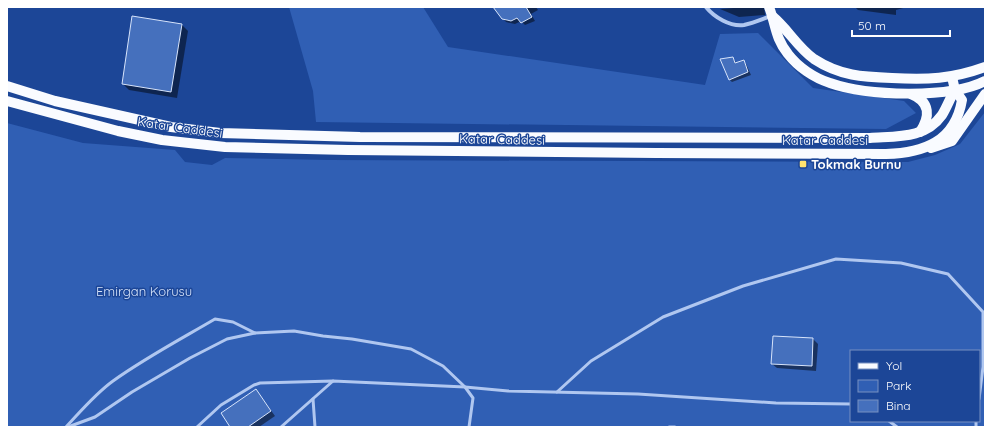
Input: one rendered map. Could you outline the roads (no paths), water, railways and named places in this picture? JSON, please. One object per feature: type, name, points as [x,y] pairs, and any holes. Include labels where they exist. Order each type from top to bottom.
[{"type":"main road","points":[[770,11],[802,50],[824,65],[852,76],[923,79],[952,77],[985,67]]},
{"type":"main road","points":[[770,11],[778,41],[788,55],[803,69],[829,83],[846,88],[876,92],[908,93],[943,92],[985,81]]},
{"type":"main road","points":[[952,77],[955,90]]},
{"type":"main road","name":"Katar Caddesi","points":[[7,86],[55,101],[171,127],[234,133],[360,138],[870,138],[920,132],[933,125],[946,108],[950,96],[955,90],[962,100],[956,120],[942,137],[931,146],[919,150],[886,154],[341,150],[225,147],[162,140],[118,131],[7,101]]},
{"type":"main road","points":[[908,93],[919,99],[927,110],[926,120],[920,132]]},
{"type":"main road","points":[[919,150],[930,149],[952,141],[985,94]]},
{"type":"street","points":[[706,7],[711,13],[727,22],[744,25],[770,11]]},
{"type":"lane","points":[[557,392],[591,361],[663,317],[743,286],[836,259],[901,262],[948,274],[983,312],[983,368],[980,391]]},
{"type":"lane","points":[[67,427],[90,401],[112,382],[159,351],[216,319],[233,322],[255,334]]},
{"type":"lane","points":[[67,427],[95,417],[132,392],[190,358],[227,339],[255,334],[294,331],[411,349],[443,366],[464,387],[472,398],[468,427]]},
{"type":"lane","points":[[281,427],[333,381]]},
{"type":"lane","points":[[198,427],[221,405],[254,384],[333,381],[464,387],[508,391],[638,394],[776,403],[850,404]]},
{"type":"lane","points":[[313,399],[315,427]]},
{"type":"lane","points":[[669,427],[675,427]]},
{"type":"place","name":"Tokmak Burnu","points":[[803,164]]},
{"type":"park label","name":"Emirgan Korusu","points":[[144,291]]}]
